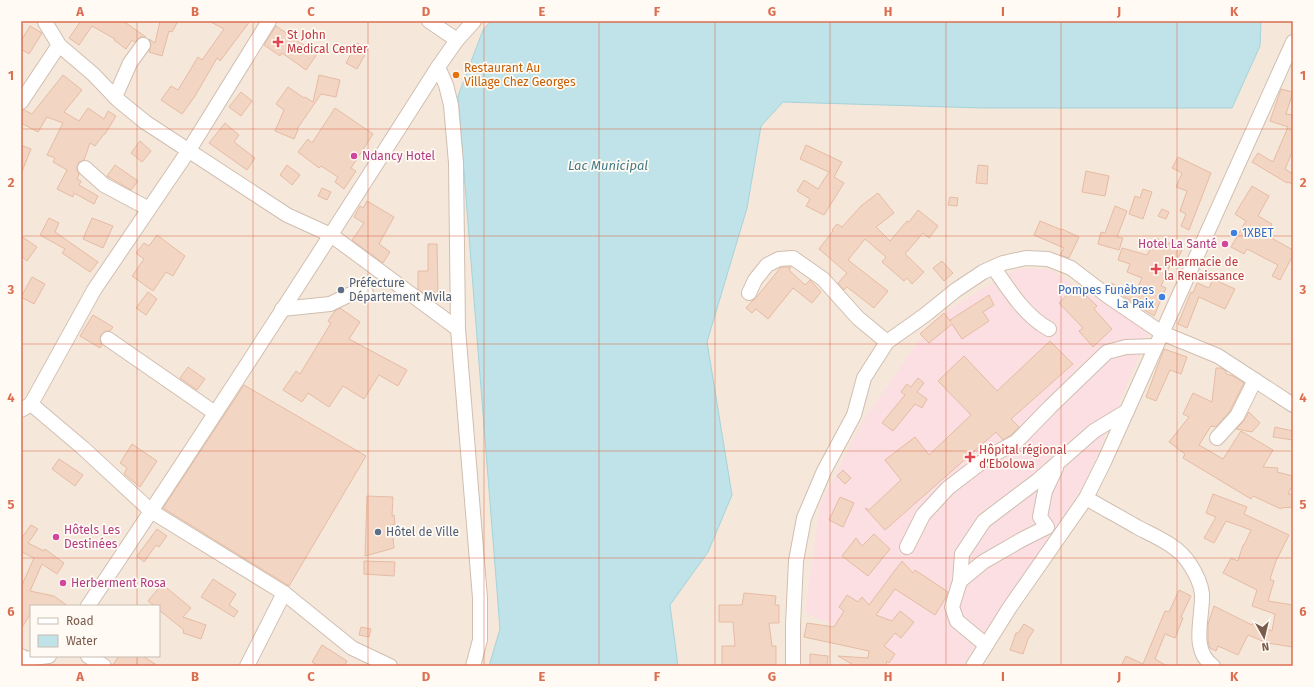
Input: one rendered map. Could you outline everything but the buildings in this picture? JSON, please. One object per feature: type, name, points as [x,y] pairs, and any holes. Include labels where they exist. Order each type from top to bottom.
[{"type":"street","points":[[269,21],[189,150],[94,290],[26,407],[82,448],[151,511],[284,593],[352,648],[390,666]]},
{"type":"street","points":[[429,21],[457,40]]},
{"type":"street","points":[[89,605],[330,236],[438,67],[457,40],[474,21]]},
{"type":"street","points":[[45,22],[59,45],[93,74],[115,97],[146,122],[287,215],[330,236],[458,329]]},
{"type":"street","points":[[973,666],[1010,607],[1086,498],[1127,411],[1293,42]]},
{"type":"street","points":[[21,102],[59,45]]},
{"type":"street","points":[[115,97],[130,63],[143,45]]},
{"type":"street","points":[[438,67],[446,85],[451,105],[456,163],[458,329],[480,598],[480,640],[473,666]]},
{"type":"street","points":[[85,168],[104,185],[149,209]]},
{"type":"street","points":[[749,293],[755,280],[767,265],[779,259],[793,258],[823,279],[858,318],[888,342]]},
{"type":"street","points":[[793,666],[792,624],[796,561],[804,518],[824,471],[854,415],[864,378],[888,342],[956,290],[983,272],[1003,263],[1026,258],[1048,259],[1071,268],[1109,297],[1162,333],[1218,356],[1293,405]]},
{"type":"street","points":[[994,268],[1013,295],[1038,323],[1049,329]]},
{"type":"street","points":[[282,309],[330,304],[353,293],[366,293]]},
{"type":"street","points":[[108,339],[215,412]]},
{"type":"street","points":[[907,547],[923,515],[948,488],[987,458],[1016,442],[1107,352],[1126,347],[1156,346]]},
{"type":"street","points":[[1217,438],[1237,416],[1254,380]]},
{"type":"street","points":[[986,645],[957,621],[952,607],[960,581],[962,554],[984,521],[1038,481],[1094,432],[1127,411]]},
{"type":"street","points":[[960,581],[983,562],[1047,527],[1040,517],[1045,491],[1058,463]]},
{"type":"street","points":[[1086,498],[1167,543],[1180,552],[1189,563],[1197,577],[1202,594],[1200,648],[1203,657],[1213,666]]},
{"type":"street","points":[[247,666],[284,593]]},
{"type":"street","points":[[21,656],[25,659],[41,657]]},
{"type":"street","points":[[48,666],[54,657]]},
{"type":"street","points":[[90,657],[104,666]]},
{"type":"shaded area","points":[[21,21],[1293,21],[1293,666],[21,666]]},
{"type":"shaded area","name":"Hôpital régional d'Ebolowa","points":[[1020,268],[1048,269],[1142,325],[1148,335],[1083,488],[962,666],[894,666],[834,626],[805,612],[820,505],[860,426],[916,344],[922,338],[920,334],[944,313],[982,289]]},
{"type":"water","name":"Lac Municipal","points":[[491,21],[1261,21],[1260,46],[1232,108],[984,108],[783,102],[761,126],[747,208],[707,342],[732,495],[708,552],[670,605],[678,666],[489,666],[500,629],[458,96],[483,30]]},
{"type":"place","name":"St John Medical Center","points":[[278,42]]},
{"type":"place","name":"Restaurant Au Village Chez Georges","points":[[456,75]]},
{"type":"place","name":"Ndancy Hotel","points":[[354,156]]},
{"type":"place","name":"1XBET","points":[[1234,233]]},
{"type":"place","name":"Hotel La Santé","points":[[1225,244]]},
{"type":"place","name":"Pharmacie de la Renaissance","points":[[1156,269]]},
{"type":"place","name":"Préfecture Département Mvila","points":[[341,290]]},
{"type":"place","name":"Pompes Funèbres La Paix","points":[[1162,297]]},
{"type":"place","name":"Hôpital régional d'Ebolowa","points":[[970,457]]},
{"type":"place","name":"Hôtel de Ville","points":[[378,532]]},
{"type":"place","name":"Hôtels Les Destinées","points":[[56,537]]},
{"type":"place","name":"Herberment Rosa","points":[[63,583]]}]
